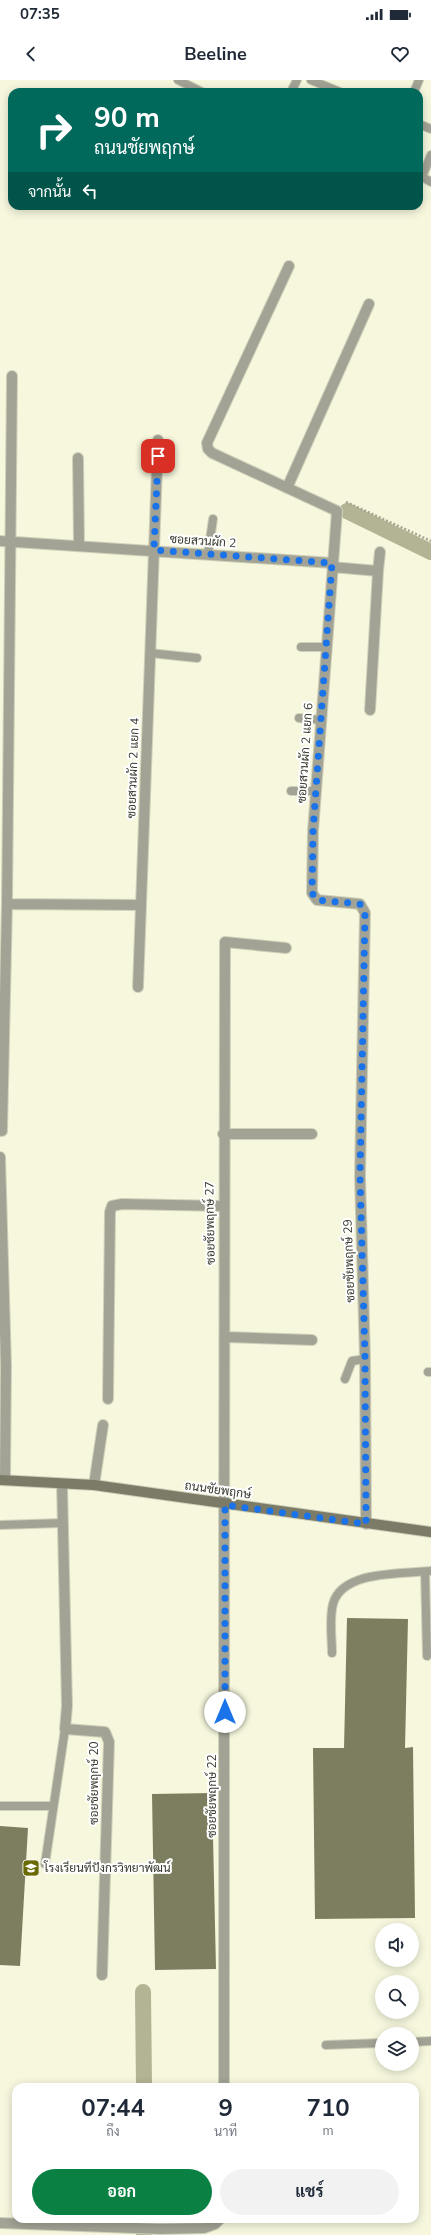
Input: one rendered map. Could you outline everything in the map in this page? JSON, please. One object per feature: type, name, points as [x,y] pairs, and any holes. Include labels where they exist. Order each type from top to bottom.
[{"type":"street","points":[[289,266],[207,443],[208,449],[212,453],[329,507]]},
{"type":"street","points":[[287,488],[369,304]]},
{"type":"street","points":[[2,1130],[7,904],[5,541],[12,376]]},
{"type":"street","name":"ซอยสวนผัก 2 แยก 4","points":[[138,987],[158,440]]},
{"type":"street","points":[[78,458],[79,545]]},
{"type":"street","name":"ซอยสวนผัก 2 แยก 6","points":[[329,507],[337,510],[313,831],[313,897],[317,900],[360,904]]},
{"type":"street","name":"ซอยสวนผัก 2","points":[[5,541],[208,554],[332,565],[378,571]]},
{"type":"street","points":[[370,710],[380,552]]},
{"type":"street","points":[[7,904],[140,905]]},
{"type":"street","name":"ซอยชัยพฤกษ์ 29","points":[[360,904],[365,913],[360,1176],[365,1358],[366,1524]]},
{"type":"street","name":"ซอยชัยพฤกษ์ 27","points":[[225,1505],[223,1206],[225,942],[286,948]]},
{"type":"street","points":[[224,1134],[312,1134]]},
{"type":"street","points":[[0,1157],[6,1366],[2,1480]]},
{"type":"street","points":[[108,1399],[110,1212],[112,1206],[122,1204],[223,1206]]},
{"type":"street","points":[[225,1337],[312,1340]]},
{"type":"street","points":[[94,1485],[103,1425]]},
{"type":"street","name":"ถนนชัยพฤกษ์","points":[[2,1480],[94,1485],[225,1505],[431,1532]]},
{"type":"street","points":[[62,1484],[67,1706],[65,1729]]},
{"type":"street","name":"ซอยชัยพฤกษ์ 22","points":[[224,2083],[225,1505]]},
{"type":"street","name":"ซอยชัยพฤกษ์ 20","points":[[65,1729],[105,1732],[109,1742],[102,1975]]},
{"type":"street","points":[[0,2223],[161,2229],[204,2228],[216,2223]]},
{"type":"lane","points":[[178,80],[194,88]]},
{"type":"lane","points":[[311,80],[330,88]]},
{"type":"lane","points":[[423,170],[431,155]]},
{"type":"lane","points":[[208,554],[213,519]]},
{"type":"lane","points":[[300,647],[326,647]]},
{"type":"lane","points":[[150,653],[197,658]]},
{"type":"lane","points":[[299,718],[321,720]]},
{"type":"lane","points":[[291,791],[316,791]]},
{"type":"lane","points":[[345,1379],[352,1361],[365,1358]]},
{"type":"lane","points":[[0,1525],[63,1522]]},
{"type":"lane","points":[[332,1653],[333,1604],[338,1594],[354,1581],[364,1577],[428,1572],[427,1656]]},
{"type":"lane","points":[[45,1864],[65,1729]]},
{"type":"lane","points":[[0,1806],[53,1806]]},
{"type":"lane","points":[[419,2042],[431,2041]]},
{"type":"lane","points":[[326,2044],[375,2043]]},
{"type":"path","points":[[329,507],[346,502],[431,541]]},
{"type":"building","points":[[347,1618],[408,1619],[405,1748],[413,1747],[415,1918],[315,1919],[313,1748],[344,1748]]},
{"type":"building","points":[[212,1793],[216,1969],[155,1970],[152,1794]]},
{"type":"building","points":[[0,1826],[28,1828],[20,1966],[0,1965]]},
{"type":"waterway","points":[[347,511],[431,552]]},
{"type":"waterway","points":[[143,1992],[144,2083]]},
{"type":"waterway","points":[[144,2223],[144,2235]]},
{"type":"place","name":"โรงเรียนทีปังกรวิทยาพัฒน์","points":[[31,1868]]},
{"type":"route","points":[[158,456],[154,550],[332,563],[313,831],[312,893],[313,897],[317,900],[360,904],[365,913],[363,944],[360,1229],[365,1358],[366,1524],[225,1505],[225,1712]]}]
